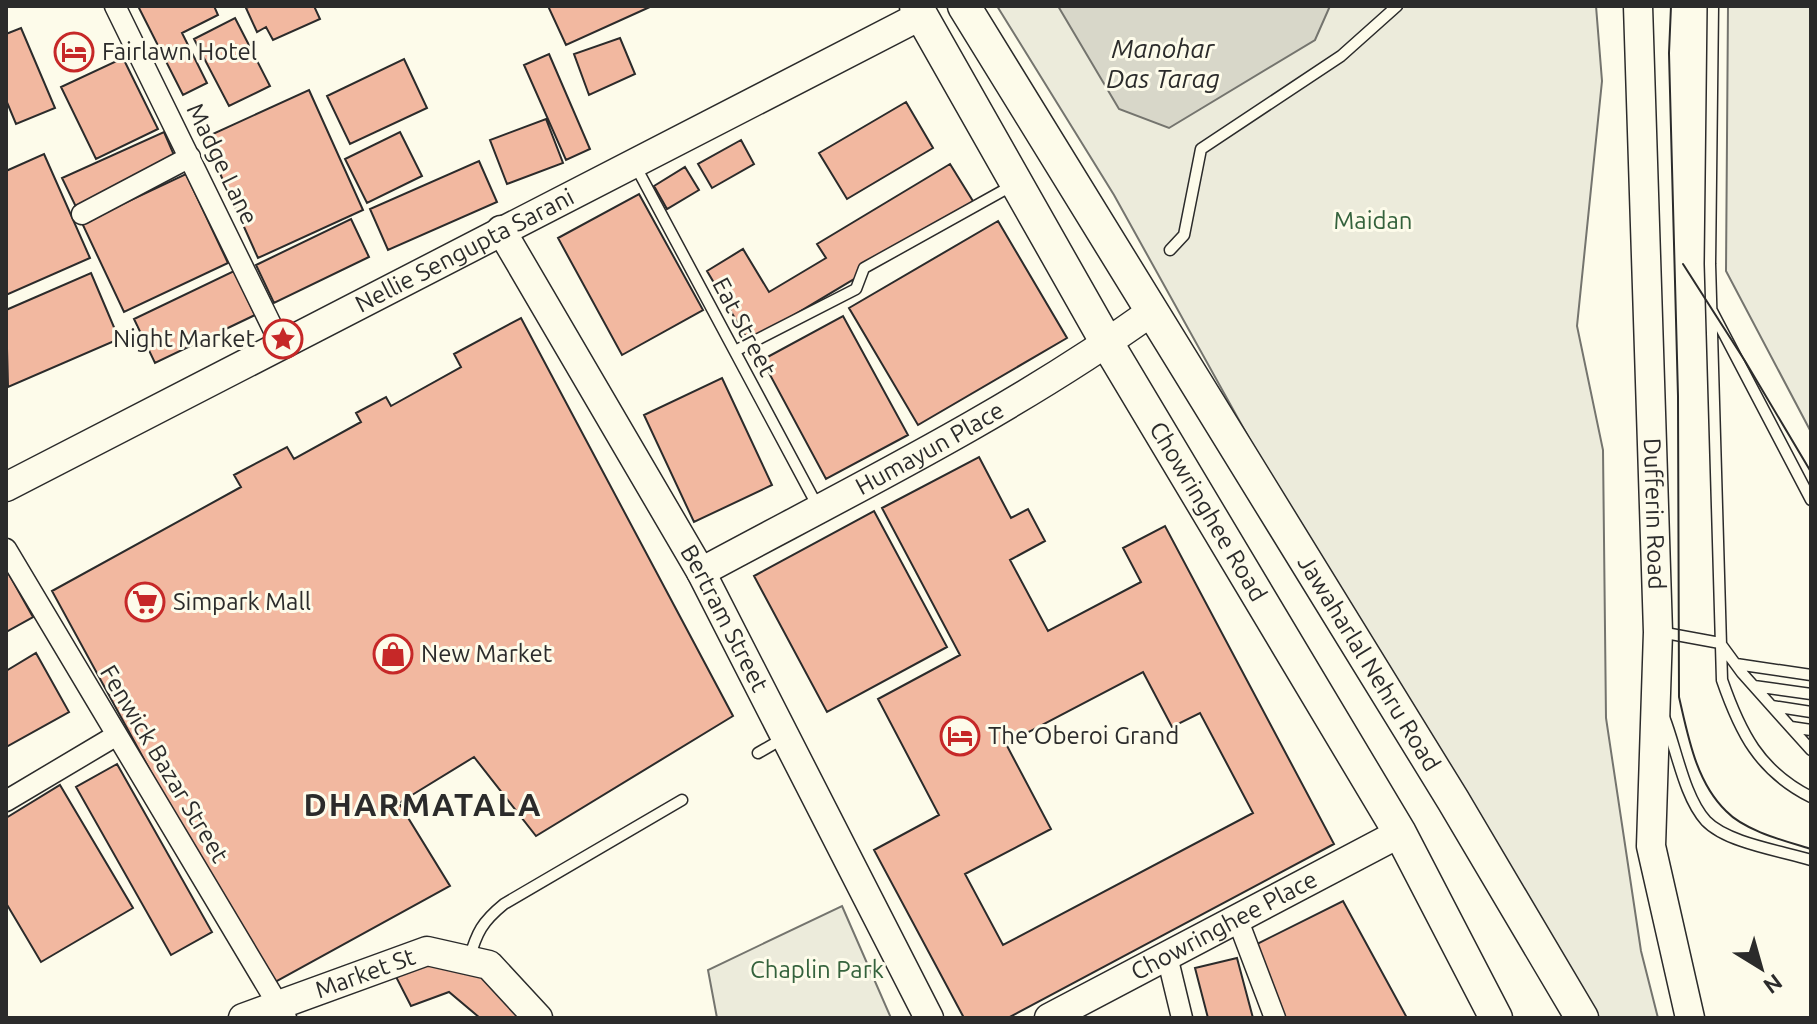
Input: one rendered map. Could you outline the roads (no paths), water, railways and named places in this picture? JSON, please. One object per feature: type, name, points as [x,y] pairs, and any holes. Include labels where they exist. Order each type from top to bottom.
[{"type":"main road","points":[[964,6],[1151,312]]},
{"type":"main road","name":"Chowringhee Road","points":[[919,11],[1107,343],[1400,833],[1496,1018]]},
{"type":"main road","name":"Jawaharlal Nehru Road","points":[[1151,312],[1453,800],[1582,1018]]},
{"type":"street","name":"Madge Lane","points":[[115,6],[281,345]]},
{"type":"street","name":"Dufferin Road","points":[[1638,6],[1658,632],[1651,846],[1690,1018]]},
{"type":"street","name":"Nellie Sengupta Sarani","points":[[6,487],[501,230],[635,164],[919,11]]},
{"type":"street","points":[[82,214],[190,157]]},
{"type":"street","name":"Bertram Street","points":[[501,230],[701,572],[929,1018]]},
{"type":"street","name":"Humayun Place","points":[[701,572],[1006,407],[1151,312]]},
{"type":"street","name":"Fenwick Bazar Street","points":[[6,549],[282,1012]]},
{"type":"street","points":[[6,801],[117,735]]},
{"type":"street","name":"Chowringhee Place","points":[[1049,1018],[1400,833]]},
{"type":"street","points":[[1237,918],[1275,1018]]},
{"type":"street","name":"Market St","points":[[243,1018],[282,1012],[427,951],[479,963]]},
{"type":"street","points":[[1167,956],[1182,1018]]},
{"type":"street","points":[[479,963],[538,1018]]},
{"type":"lane","points":[[1170,250],[1184,235],[1201,149],[1341,56],[1397,6]]},
{"type":"lane","points":[[1713,6],[1711,310],[1722,680],[1734,716],[1756,754],[1796,790],[1811,797]]},
{"type":"lane","name":"Eat Street","points":[[635,164],[818,509]]},
{"type":"lane","points":[[735,351],[856,289],[864,268],[1017,184]]},
{"type":"lane","points":[[1711,310],[1811,500]]},
{"type":"lane","points":[[1658,632],[1720,643],[1753,686],[1811,749]]},
{"type":"lane","points":[[1736,664],[1811,675]]},
{"type":"lane","points":[[1753,686],[1811,694]]},
{"type":"lane","points":[[1656,696],[1690,793],[1706,820],[1716,829],[1737,839],[1811,860]]},
{"type":"lane","points":[[1772,706],[1811,712]]},
{"type":"lane","points":[[1791,727],[1811,730]]},
{"type":"lane","points":[[758,753],[785,737]]},
{"type":"lane","points":[[479,963],[476,936],[485,920],[504,904],[682,800]]},
{"type":"water","name":"Manohar Das Tarag","points":[[1058,6],[1330,6],[1315,40],[1169,128],[1119,109]]},
{"type":"tram line","points":[[1671,6],[1669,53],[1678,396],[1679,697],[1700,772],[1726,811],[1766,834],[1811,849]]},
{"type":"tram line","points":[[1683,264],[1811,472]]},
{"type":"place","name":"Fairlawn Hotel","points":[[74,52]]},
{"type":"place","name":"Night Market","points":[[283,339]]},
{"type":"place","name":"Simpark Mall","points":[[145,602]]},
{"type":"place","name":"New Market","points":[[393,654]]},
{"type":"place","name":"The Oberoi Grand","points":[[960,736]]},
{"type":"district","name":"DHARMATALA","points":[[423,805]]},
{"type":"park label","name":"Maidan","points":[[1373,221]]},
{"type":"park label","name":"Chaplin Park","points":[[817,970]]}]
